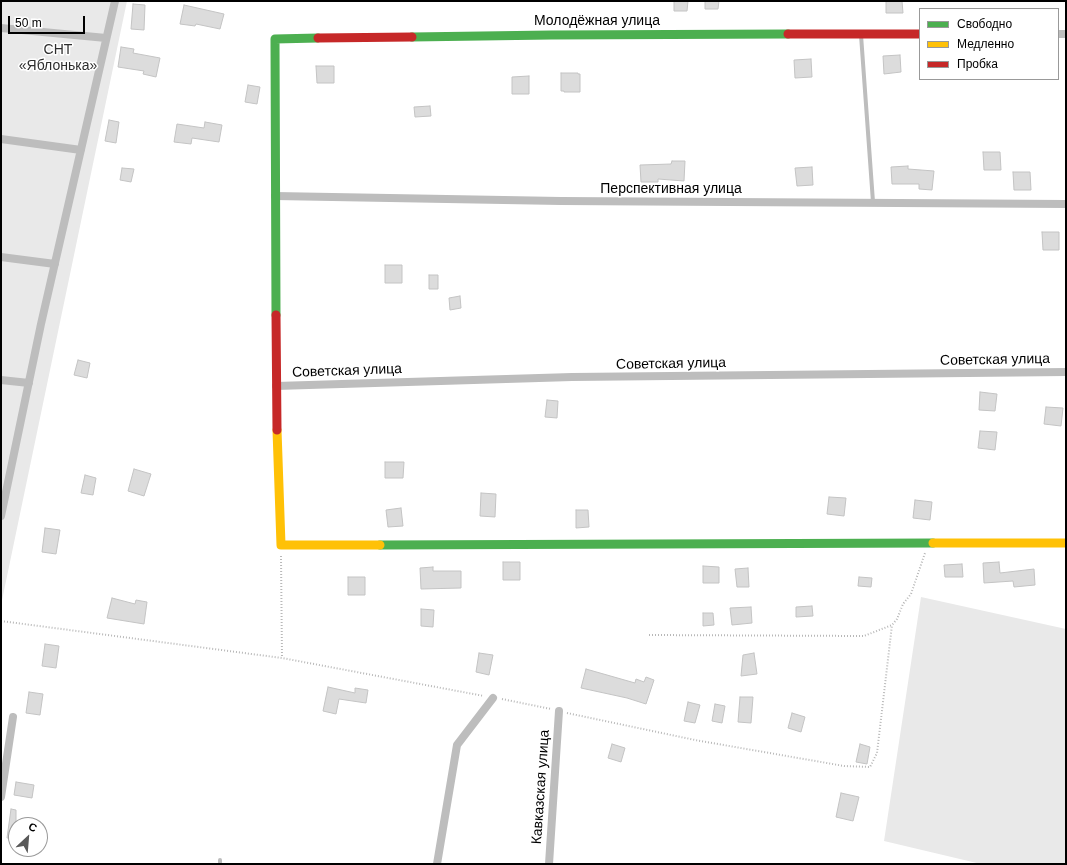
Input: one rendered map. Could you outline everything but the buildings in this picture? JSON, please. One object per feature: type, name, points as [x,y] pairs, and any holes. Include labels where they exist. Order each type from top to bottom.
[{"type":"street","points":[[1,516],[2,502],[115,1]]},
{"type":"street","points":[[1,28],[106,38]]},
{"type":"street","name":"Молодёжная улица","points":[[275,196],[275,38],[551,35],[919,34]]},
{"type":"street","points":[[1,139],[81,150]]},
{"type":"street","points":[[275,196],[276,386],[281,545],[1066,543]]},
{"type":"street","name":"Перспективная улица","points":[[275,196],[569,201],[1066,204]]},
{"type":"street","points":[[1,257],[55,264]]},
{"type":"street","name":"Советская улица","points":[[276,386],[572,377],[1066,372]]},
{"type":"street","points":[[1,380],[29,383]]},
{"type":"street","points":[[437,864],[457,745],[493,698]]},
{"type":"street","name":"Кавказская улица","points":[[550,864],[559,711]]},
{"type":"street","points":[[1,797],[14,717]]},
{"type":"lane","points":[[861,34],[873,202]]},
{"type":"path","points":[[649,635],[864,636],[892,625],[897,619],[903,604],[911,594],[928,543]]},
{"type":"path","points":[[281,545],[282,658]]},
{"type":"green space","name":"СНТ «Яблонька»","points":[[1,1],[127,1],[1,605]]},
{"type":"green space","points":[[921,597],[1066,629],[1066,864],[981,864],[884,841]]},
{"type":"traffic: fast","points":[[412,37],[788,34]]},
{"type":"traffic: fast","points":[[276,315],[275,39],[318,38]]},
{"type":"traffic: fast","points":[[380,545],[933,543]]},
{"type":"traffic: slow","points":[[277,430],[281,545],[380,545]]},
{"type":"traffic: slow","points":[[933,543],[1066,543]]},
{"type":"traffic: jam","points":[[788,34],[919,34]]},
{"type":"traffic: jam","points":[[318,38],[412,37]]},
{"type":"traffic: jam","points":[[276,315],[277,430]]}]
